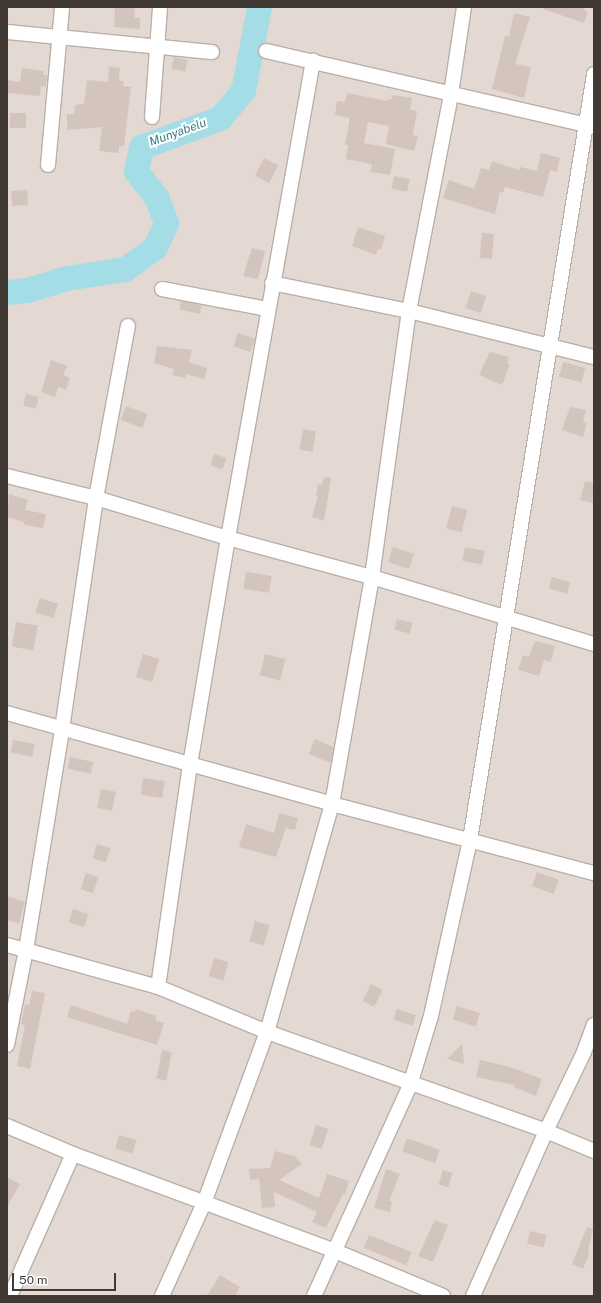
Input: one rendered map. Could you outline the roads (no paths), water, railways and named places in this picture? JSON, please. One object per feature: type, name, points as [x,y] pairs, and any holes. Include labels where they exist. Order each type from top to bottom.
[{"type":"street","points":[[48,165],[62,7]]},
{"type":"street","points":[[152,117],[160,7]]},
{"type":"street","points":[[162,1296],[204,1203],[267,1032],[332,804],[372,577],[409,311],[450,94],[464,7]]},
{"type":"street","points":[[7,32],[157,48],[212,52]]},
{"type":"street","points":[[266,51],[589,126]]},
{"type":"street","points":[[158,987],[190,765],[272,283],[313,61]]},
{"type":"street","points":[[314,1296],[410,1084],[431,1016],[470,840],[550,348],[589,126],[594,74]]},
{"type":"street","points":[[272,283],[409,311],[550,348],[594,357]]},
{"type":"street","points":[[162,289],[268,309]]},
{"type":"street","points":[[7,1045],[26,950],[62,729],[96,498],[128,326]]},
{"type":"street","points":[[7,476],[96,498],[228,538],[372,577],[594,644]]},
{"type":"street","points":[[7,713],[332,804],[594,874]]},
{"type":"street","points":[[7,945],[158,987],[267,1032],[546,1131],[594,1152]]},
{"type":"street","points":[[473,1296],[546,1131],[584,1052],[594,1025]]},
{"type":"street","points":[[7,1126],[73,1154],[335,1251],[443,1296]]},
{"type":"street","points":[[10,1296],[73,1154]]},
{"type":"waterway","name":"Munyabelu","points":[[7,292],[27,290],[66,278],[125,269],[155,247],[166,223],[157,198],[136,171],[141,147],[220,118],[243,91],[259,7]]}]
